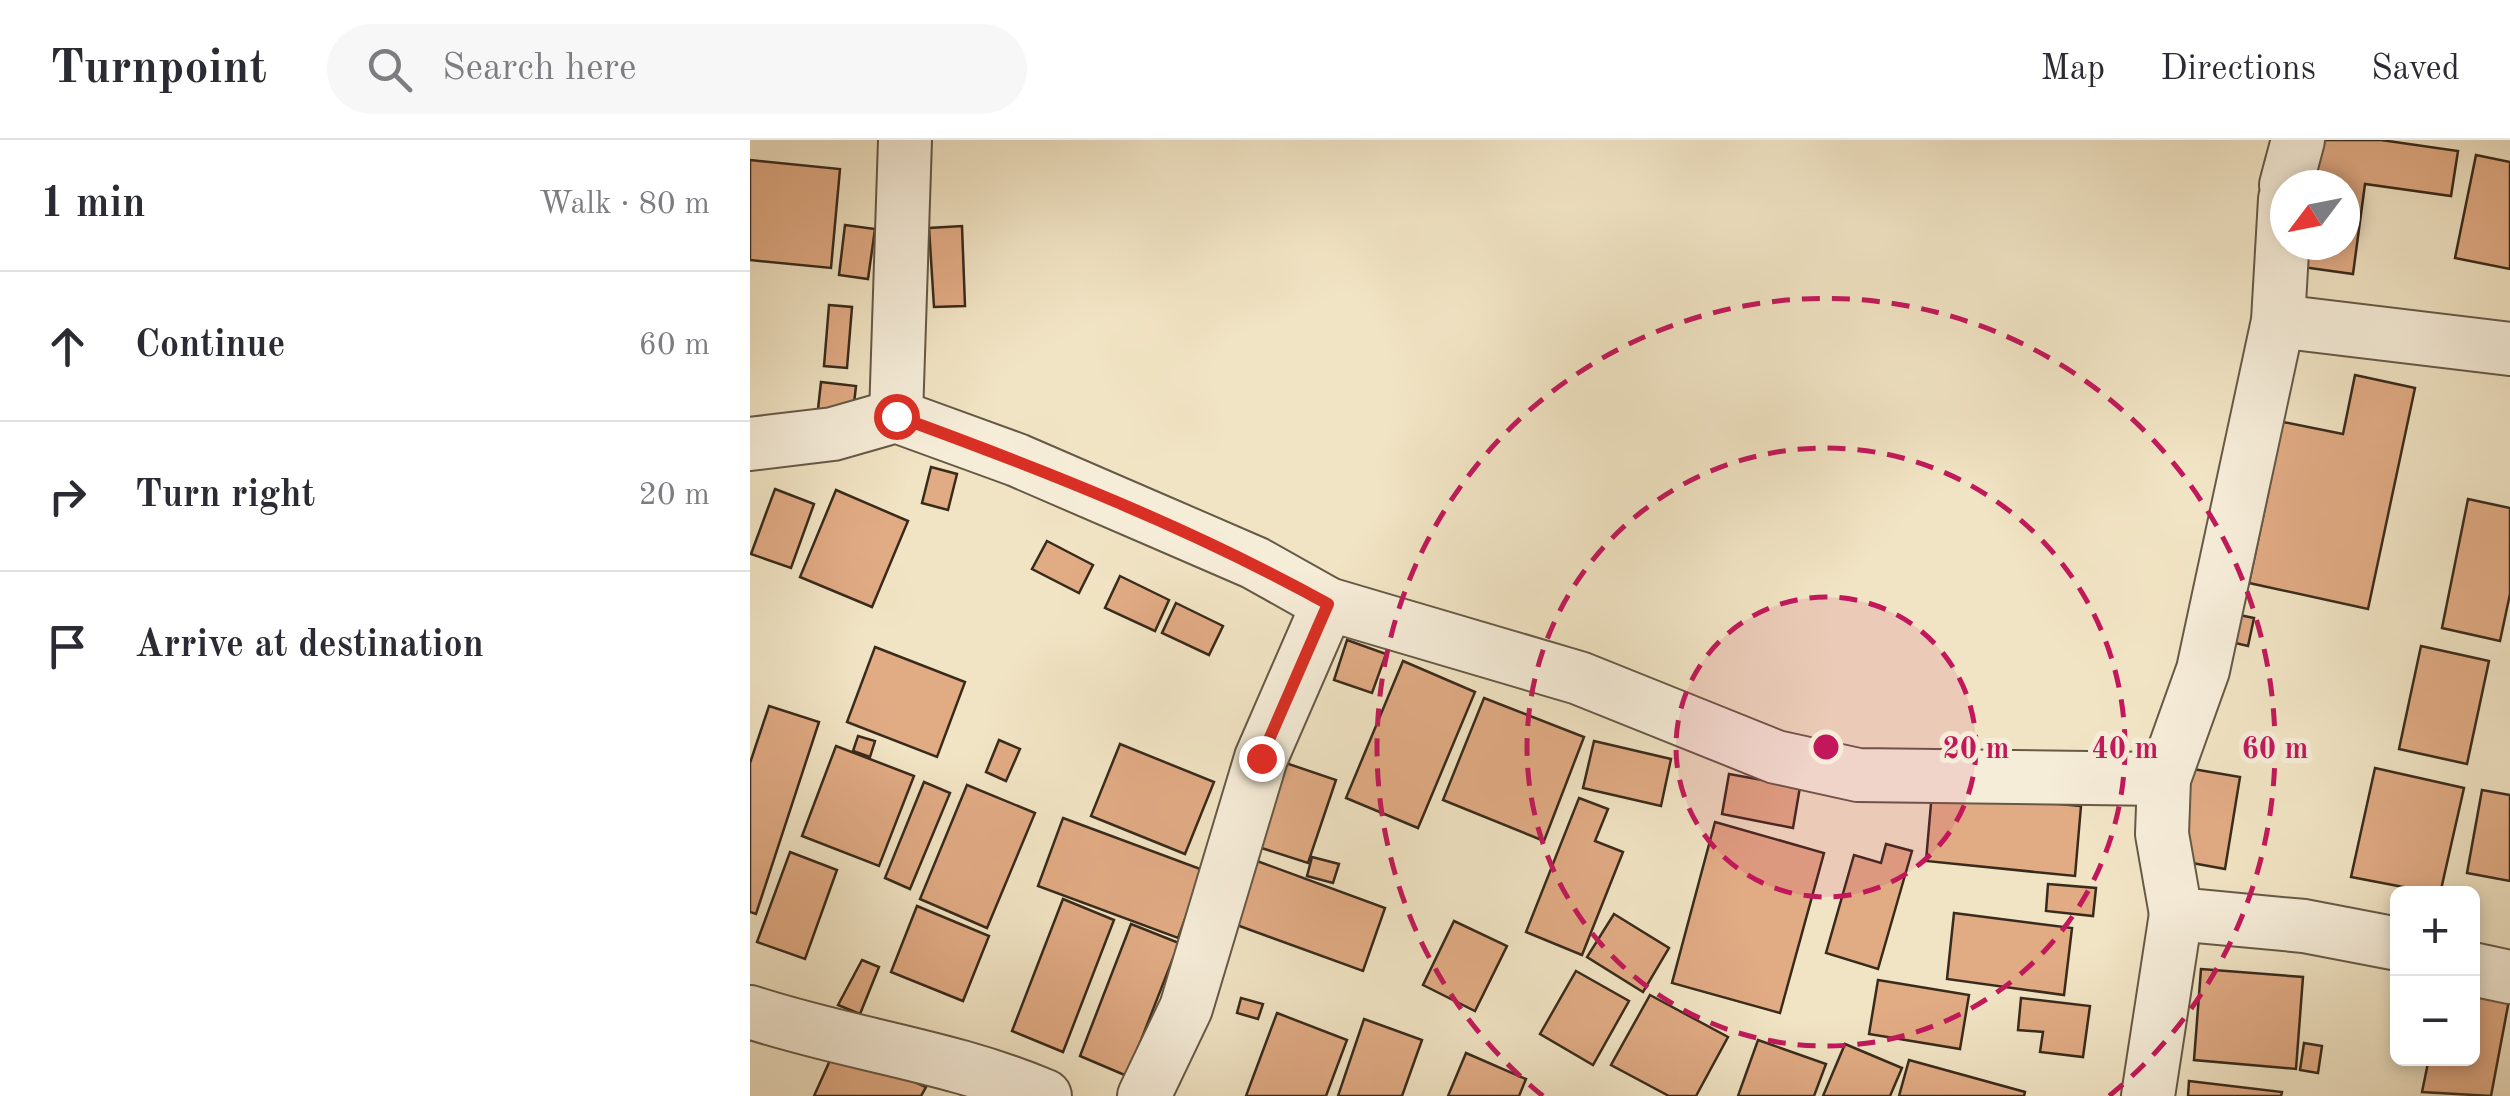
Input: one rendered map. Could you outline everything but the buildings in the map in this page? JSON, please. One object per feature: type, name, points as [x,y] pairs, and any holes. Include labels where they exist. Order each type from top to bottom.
[{"type":"street","points":[[896,416],[905,140]]},
{"type":"street","points":[[2290,170],[2298,140]]},
{"type":"street","points":[[2148,1096],[2176,914],[2162,834],[2164,779],[2202,670],[2278,321],[2282,260]]},
{"type":"street","points":[[2278,321],[2510,349]]},
{"type":"street","points":[[750,444],[833,434],[896,416],[1017,460],[1255,563],[1328,604],[1580,678],[1776,757],[1858,775],[2164,779]]},
{"type":"street","points":[[1144,1096],[1186,1008],[1261,758],[1328,604]]},
{"type":"street","points":[[2176,914],[2304,926],[2390,942]]},
{"type":"street","points":[[2480,970],[2510,977]]},
{"type":"street","points":[[750,1012],[804,1030],[1010,1081],[1045,1096]]},
{"type":"route","points":[[896,416],[1017,460],[1255,563],[1328,604],[1286,709],[1261,758]]}]
